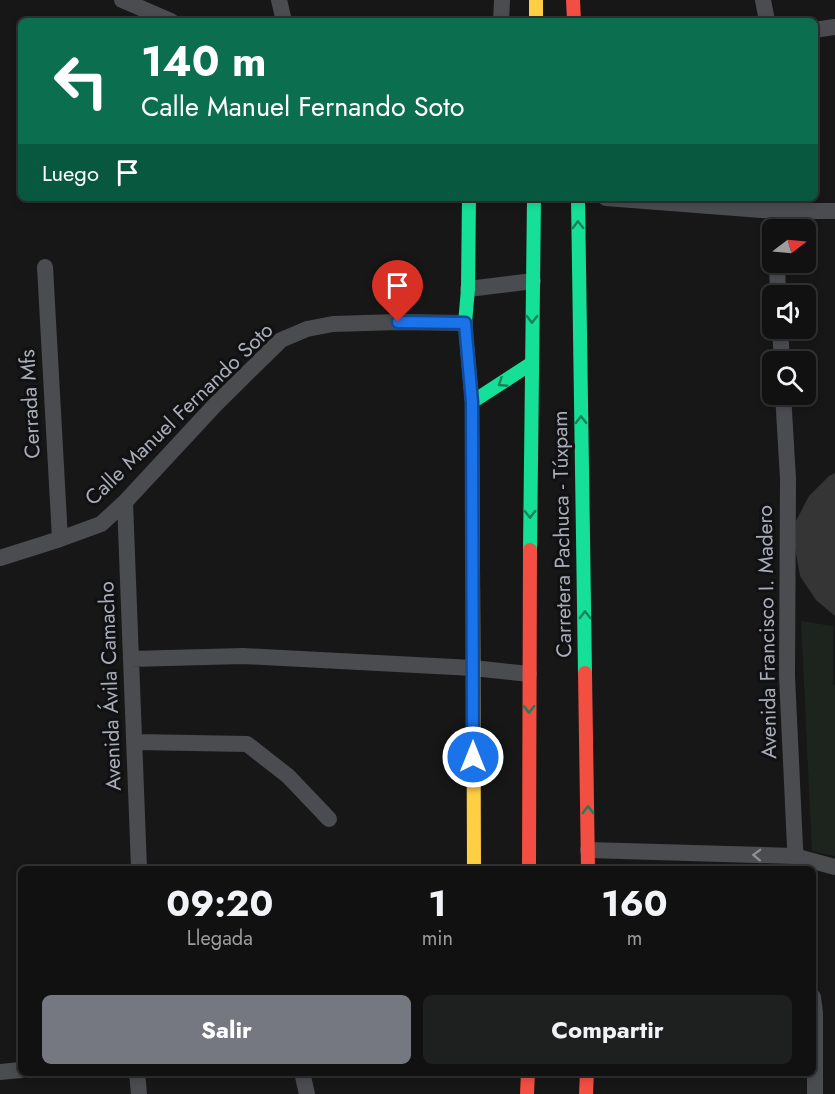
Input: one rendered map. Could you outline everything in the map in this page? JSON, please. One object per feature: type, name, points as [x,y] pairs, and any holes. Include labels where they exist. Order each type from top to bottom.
[{"type":"main road","points":[[536,0],[536,18]]},
{"type":"main road","points":[[573,0],[574,18]]},
{"type":"main road","points":[[469,201],[468,288],[465,323],[472,402],[474,866]]},
{"type":"main road","name":"Carretera Pachuca - Túxpam","points":[[529,866],[534,201]]},
{"type":"main road","name":"Carretera Pachuca - Túxpam","points":[[578,201],[588,866]]},
{"type":"main road","points":[[472,402],[532,363]]},
{"type":"main road","points":[[527,1094],[528,1076]]},
{"type":"main road","points":[[586,1094],[587,1076]]},
{"type":"street","points":[[122,0],[164,18]]},
{"type":"street","points":[[279,0],[283,18]]},
{"type":"street","points":[[501,18],[502,0]]},
{"type":"street","points":[[764,0],[767,18]]},
{"type":"street","points":[[818,29],[835,27]]},
{"type":"street","points":[[678,201],[774,205],[835,212]]},
{"type":"street","name":"Cerrada Mfs","points":[[45,267],[60,539]]},
{"type":"street","points":[[468,288],[533,281]]},
{"type":"street","name":"Calle Manuel Fernando Soto","points":[[0,558],[101,524],[281,340],[307,329],[333,324],[465,323]]},
{"type":"street","name":"Avenida Francisco I. Madero","points":[[784,405],[788,479],[787,676],[795,862]]},
{"type":"street","name":"Avenida Ávila Camacho","points":[[125,502],[139,866]]},
{"type":"street","points":[[131,659],[243,657],[473,668],[529,674]]},
{"type":"street","points":[[136,742],[247,744],[288,776],[329,819]]},
{"type":"street","points":[[588,850],[795,862],[835,867]]},
{"type":"street","points":[[0,1072],[18,1070]]},
{"type":"street","points":[[137,1076],[139,1094]]},
{"type":"street","points":[[303,1076],[307,1094]]},
{"type":"street","points":[[815,1076],[815,1094]]},
{"type":"shaded area","points":[[801,621],[833,626],[835,856],[812,851]]},
{"type":"building","points":[[835,473],[835,616],[816,600],[800,576],[795,548],[796,521],[809,496]]},
{"type":"traffic: fast","points":[[469,201],[468,289],[465,323],[472,402],[473,566]]},
{"type":"traffic: fast","points":[[530,550],[534,201]]},
{"type":"traffic: fast","points":[[578,201],[585,673]]},
{"type":"traffic: fast","points":[[472,402],[532,363]]},
{"type":"traffic: slow","points":[[536,0],[536,18]]},
{"type":"traffic: slow","points":[[473,566],[474,866]]},
{"type":"traffic: jam","points":[[573,0],[574,18]]},
{"type":"traffic: jam","points":[[529,866],[530,550]]},
{"type":"traffic: jam","points":[[585,673],[588,866]]},
{"type":"traffic: jam","points":[[527,1094],[528,1076]]},
{"type":"traffic: jam","points":[[586,1094],[587,1076]]},
{"type":"route","points":[[398,322],[465,323],[472,402],[473,757]]}]
